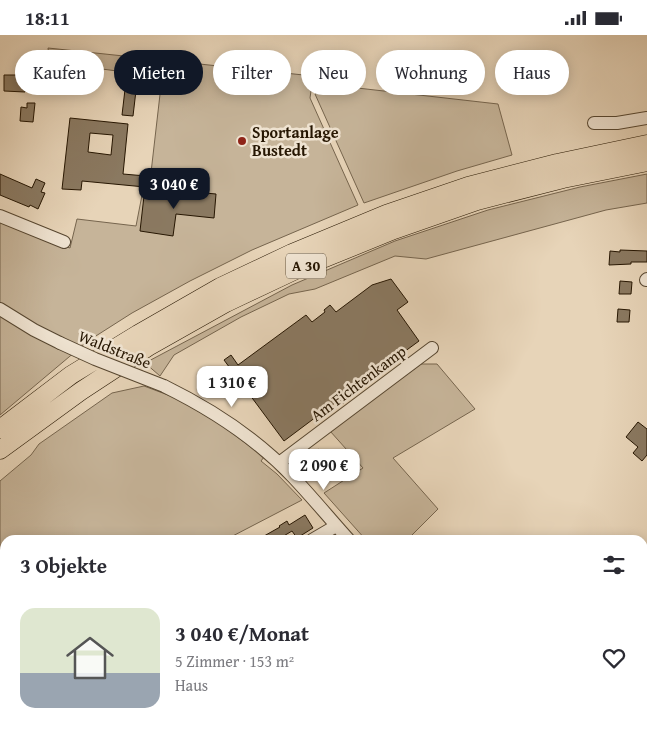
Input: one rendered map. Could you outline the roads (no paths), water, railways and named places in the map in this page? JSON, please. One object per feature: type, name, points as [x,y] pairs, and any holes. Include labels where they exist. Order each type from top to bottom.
[{"type":"highway","name":"A 30","points":[[0,429],[71,375],[138,334],[220,287],[292,253],[386,214],[468,186],[557,163],[647,144]]},
{"type":"highway","name":"A 30","points":[[0,450],[81,391],[148,347],[226,303],[298,269],[394,230],[476,201],[563,179],[647,162]]},
{"type":"street","points":[[594,123],[617,123],[647,118]]},
{"type":"street","points":[[0,216],[64,242]]},
{"type":"street","name":"Waldstraße","points":[[0,309],[34,330],[60,343],[164,386],[211,411],[259,446],[292,476],[344,535]]},
{"type":"street","name":"Am Fichtenkamp","points":[[278,463],[432,348]]},
{"type":"street","points":[[321,535],[336,526]]},
{"type":"place","name":"Sportanlage Bustedt","points":[[242,141]]}]
